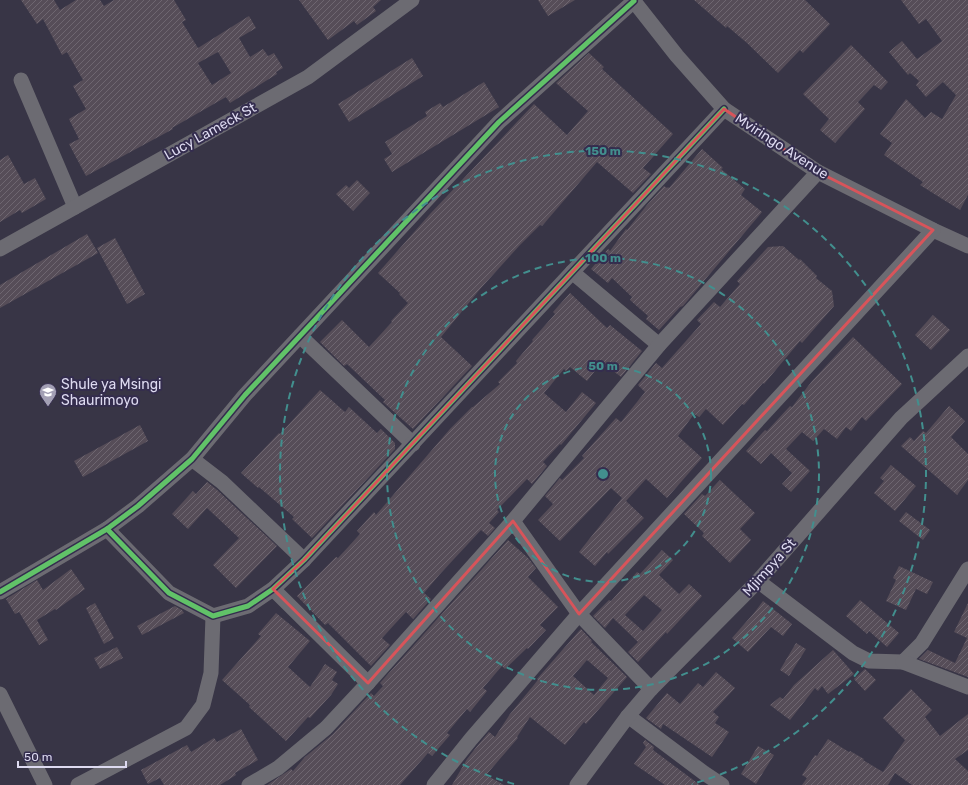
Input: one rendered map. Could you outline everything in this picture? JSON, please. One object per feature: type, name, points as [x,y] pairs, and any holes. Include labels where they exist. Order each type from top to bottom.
[{"type":"street","name":"Lucy Lameck St","points":[[0,249],[308,77],[412,0]]},
{"type":"street","points":[[0,592],[107,529],[138,506],[192,459],[245,395],[499,122],[634,0]]},
{"type":"street","name":"Mviringo Avenue","points":[[634,0],[676,56],[724,109],[818,172],[968,246]]},
{"type":"street","points":[[21,80],[75,207]]},
{"type":"street","points":[[107,529],[170,593],[213,616],[248,606],[273,589],[304,560],[413,444],[724,109]]},
{"type":"street","points":[[248,785],[278,768],[326,728],[368,683],[513,521],[659,345],[818,172]]},
{"type":"street","points":[[434,785],[471,739],[578,614],[933,230]]},
{"type":"street","points":[[572,272],[659,345]]},
{"type":"street","points":[[300,336],[413,444]]},
{"type":"street","name":"Mjimpya St","points":[[577,785],[628,716],[651,689],[758,581],[901,418],[968,356]]},
{"type":"street","points":[[192,459],[222,482],[304,560]]},
{"type":"street","points":[[513,521],[578,614],[651,689]]},
{"type":"street","points":[[903,662],[922,643],[968,569]]},
{"type":"street","points":[[758,581],[853,653],[869,661],[903,662],[968,687]]},
{"type":"street","points":[[273,589],[368,683]]},
{"type":"street","points":[[78,785],[186,728],[203,705],[211,673],[213,616]]},
{"type":"street","points":[[0,694],[44,785]]},
{"type":"street","points":[[628,716],[722,785]]},
{"type":"highlighted area","points":[[724,109],[818,172],[933,230],[579,614],[513,521],[368,683],[273,589],[304,560]]},
{"type":"building","points":[[21,0],[54,0],[60,10],[76,0],[100,0],[104,6],[114,0],[174,0],[186,20],[182,22],[198,48],[249,16],[256,28],[239,38],[250,57],[263,49],[268,56],[274,53],[283,68],[276,72],[277,74],[230,103],[226,97],[172,128],[173,129],[86,176],[69,144],[79,139],[69,119],[86,109],[73,86],[83,80],[67,52],[62,55],[43,19],[37,24]],"holes":[[[218,52],[231,73],[212,85],[198,63]]]},
{"type":"building","points":[[299,0],[381,0],[373,7],[376,11],[357,25],[354,21],[328,40]]},
{"type":"building","points":[[538,0],[575,0],[548,16]]},
{"type":"building","points":[[694,0],[805,0],[830,24],[803,53],[800,50],[778,73],[747,43],[727,26],[726,28]]},
{"type":"building","points":[[901,0],[968,0],[968,195],[960,210],[920,185],[923,182],[884,155],[892,143],[880,134],[906,99],[925,118],[931,112],[942,119],[956,95],[943,82],[926,97],[916,85],[919,81],[910,73],[908,75],[889,52],[902,41],[917,59],[942,41],[926,19],[919,24]]},
{"type":"building","points":[[851,45],[888,82],[881,90],[874,85],[858,102],[865,109],[835,143],[820,130],[829,119],[803,94]]},
{"type":"building","points":[[589,53],[604,67],[602,69],[673,134],[643,168],[651,174],[633,193],[597,162],[542,226],[540,225],[519,246],[481,288],[441,337],[472,366],[413,429],[383,402],[385,400],[347,364],[344,366],[320,342],[342,320],[369,347],[392,322],[391,321],[408,303],[399,294],[400,293],[378,273],[430,214],[534,104],[567,135],[588,111],[556,83]]},
{"type":"building","points":[[412,58],[423,76],[349,122],[338,104]]},
{"type":"building","points":[[484,82],[499,107],[392,172],[384,159],[392,154],[385,142],[427,116],[425,112],[440,103],[443,107]]},
{"type":"building","points":[[702,149],[723,168],[721,169],[745,189],[741,195],[762,212],[683,306],[680,307],[659,330],[646,319],[648,316],[630,300],[632,297],[612,278],[608,283],[591,269],[608,249],[610,251],[626,229],[627,230],[664,186],[669,188]]},
{"type":"building","points":[[8,155],[24,184],[35,178],[46,199],[22,213],[20,210],[0,222],[0,160]]},
{"type":"building","points":[[357,180],[370,193],[353,211],[336,194],[346,185],[349,188]]},
{"type":"building","points":[[87,234],[98,253],[0,308],[0,285]]},
{"type":"building","points":[[115,238],[145,294],[127,304],[97,248]]},
{"type":"building","points":[[783,246],[799,260],[800,259],[817,276],[816,278],[832,291],[834,306],[802,343],[800,341],[764,384],[763,383],[744,405],[742,404],[723,425],[706,409],[699,417],[694,414],[678,436],[702,458],[667,498],[646,479],[626,501],[644,518],[608,554],[607,552],[595,566],[579,552],[622,498],[611,488],[560,541],[538,520],[553,504],[545,496],[560,478],[562,480],[584,458],[582,456],[616,418],[621,422],[645,392],[638,385],[656,363],[662,368],[701,324],[697,320],[714,302],[720,307],[740,284],[737,281],[768,247]]},
{"type":"building","points":[[570,293],[607,328],[610,325],[642,351],[621,377],[602,362],[587,381],[570,367],[566,371],[564,369],[544,393],[566,412],[582,392],[596,403],[561,445],[560,444],[543,462],[547,466],[532,484],[527,479],[497,510],[499,512],[489,523],[495,528],[488,536],[481,530],[440,574],[424,593],[431,599],[413,619],[406,612],[382,638],[390,645],[371,666],[328,623],[325,625],[297,596],[336,557],[338,558],[360,534],[357,531],[374,512],[376,515],[450,429],[472,407],[500,384],[498,382],[517,363],[516,361],[533,341],[532,340],[555,314],[553,312]]},
{"type":"building","points":[[933,315],[950,330],[931,350],[915,335]]},
{"type":"building","points":[[853,337],[902,384],[866,421],[862,417],[851,431],[846,427],[837,439],[824,429],[813,441],[802,432],[786,449],[810,471],[791,492],[782,484],[792,473],[771,453],[761,464],[746,451],[790,406],[792,407],[812,381]]},
{"type":"building","points":[[320,390],[345,412],[349,407],[377,433],[381,429],[395,443],[395,449],[312,538],[292,519],[294,517],[241,473],[279,433],[280,434]]},
{"type":"building","points":[[949,406],[965,421],[951,437],[968,454],[968,480],[957,495],[901,446],[910,437],[914,441],[923,431],[926,433]]},
{"type":"building","points":[[140,425],[148,441],[83,477],[74,461]]},
{"type":"building","points":[[891,465],[916,486],[895,511],[874,493],[884,481],[880,478]]},
{"type":"building","points":[[720,480],[755,513],[740,529],[751,540],[730,563],[702,536],[704,533],[684,514],[702,494],[705,496]]},
{"type":"building","points":[[207,482],[277,546],[236,588],[213,565],[239,538],[207,508],[188,529],[172,514],[193,491],[196,494]]},
{"type":"building","points":[[906,512],[930,530],[923,540],[899,521]]},
{"type":"building","points":[[508,540],[528,558],[536,568],[528,577],[558,607],[540,625],[546,630],[528,649],[527,648],[505,669],[502,666],[483,688],[487,691],[470,712],[467,709],[447,733],[450,735],[432,756],[428,753],[400,785],[267,785],[291,769],[293,771],[305,757],[333,734],[371,693],[374,696],[383,686],[380,683]]},
{"type":"building","points":[[662,550],[673,560],[659,575],[679,594],[689,584],[702,596],[667,634],[666,632],[638,662],[628,652],[638,642],[613,618],[605,628],[593,616],[609,600],[611,601],[637,572],[640,574]],"holes":[[[644,595],[662,610],[643,631],[625,615]]]},
{"type":"building","points":[[899,566],[933,582],[927,594],[916,589],[906,610],[886,601],[896,580],[893,578]]},
{"type":"building","points":[[71,569],[85,589],[56,610],[55,609],[37,620],[48,640],[39,645],[19,612],[15,614],[6,599],[37,580],[43,590]]},
{"type":"building","points":[[860,600],[899,633],[887,647],[869,631],[867,634],[846,616]]},
{"type":"building","points":[[763,601],[792,624],[783,636],[771,627],[748,652],[732,638]]},
{"type":"building","points":[[95,603],[114,638],[104,644],[86,608]]},
{"type":"building","points":[[968,603],[968,677],[919,659],[928,650],[955,663],[967,638],[954,632]]},
{"type":"building","points":[[175,606],[184,613],[142,635],[137,626]]},
{"type":"building","points":[[276,613],[310,641],[288,667],[310,687],[325,664],[337,672],[332,680],[338,684],[331,695],[286,741],[249,707],[250,705],[222,680],[261,636],[258,634]]},
{"type":"building","points":[[581,629],[592,641],[591,642],[627,677],[586,724],[584,722],[565,745],[530,717],[517,737],[518,738],[486,775],[504,785],[452,785],[467,759],[478,745],[489,732],[495,737],[510,714],[538,680],[537,679]],"holes":[[[587,660],[608,678],[594,695],[573,676]]]},
{"type":"building","points":[[796,643],[806,649],[789,676],[780,670]]},
{"type":"building","points":[[117,647],[123,658],[100,669],[94,658]]},
{"type":"building","points":[[833,650],[854,674],[828,694],[822,686],[818,691],[815,688],[790,720],[770,705],[780,697],[783,699],[794,685]]},
{"type":"building","points":[[865,669],[876,680],[865,691],[854,679]]},
{"type":"building","points":[[716,672],[735,688],[713,712],[719,717],[715,723],[729,732],[712,757],[663,724],[661,729],[646,718],[667,693],[680,704],[698,683],[703,687]]},
{"type":"building","points":[[911,689],[932,710],[925,717],[940,736],[968,714],[968,750],[955,759],[968,771],[968,785],[912,785],[895,773],[888,785],[802,785],[807,778],[802,775],[828,739],[864,759],[863,760],[883,772],[905,740],[883,718]]},
{"type":"building","points":[[241,729],[258,760],[235,773],[236,775],[220,785],[164,785],[160,778],[148,784],[141,770],[187,745],[191,752],[214,738],[217,742]]},
{"type":"building","points":[[645,740],[654,747],[653,750],[700,785],[665,785],[634,764],[646,747],[643,743]]},
{"type":"building","points":[[758,746],[774,755],[756,784],[741,774]]},
{"type":"cycle path","points":[[0,592],[107,529],[138,506],[192,459],[245,395],[499,122],[634,1]]},
{"type":"cycle path","points":[[107,529],[169,593],[213,616],[248,606],[273,589],[304,560],[724,109]]},
{"type":"place","name":"Shule ya Msingi Shaurimoyo","points":[[48,407]]}]
